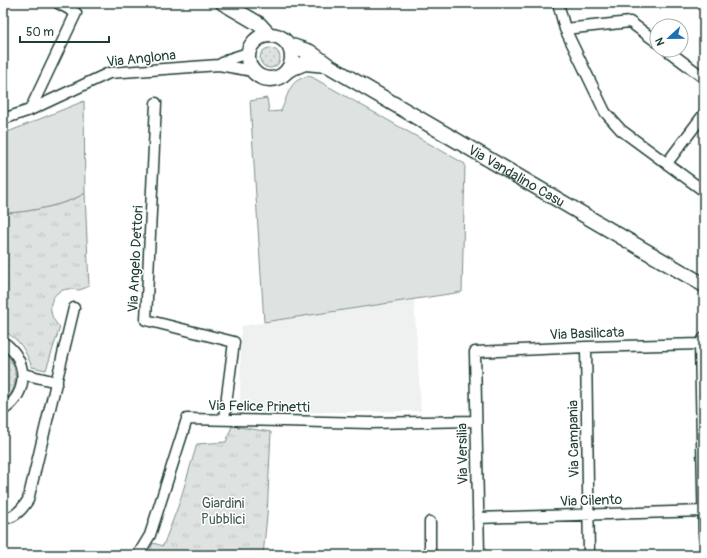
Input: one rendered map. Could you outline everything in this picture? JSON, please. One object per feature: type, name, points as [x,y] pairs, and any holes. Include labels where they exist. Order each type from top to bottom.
[{"type":"main road","points":[[223,3],[259,24],[270,35]]},
{"type":"main road","points":[[241,14],[251,47],[248,61],[253,71],[260,77],[274,79],[281,76],[288,70],[292,60],[289,45],[284,39],[270,35],[262,36],[251,47]]},
{"type":"main road","name":"Via Vandalino Casu","points":[[289,45],[310,52],[329,66],[704,285]]},
{"type":"main road","name":"Via Vandalino Casu","points":[[288,70],[305,63],[329,66]]},
{"type":"street","points":[[30,110],[76,13],[58,3]]},
{"type":"street","points":[[558,3],[564,25],[605,112],[621,130],[704,191]]},
{"type":"street","points":[[564,25],[630,22],[649,36]]},
{"type":"street","name":"Via Anglona","points":[[219,65],[251,47]]},
{"type":"street","points":[[678,58],[704,78]]},
{"type":"street","name":"Via Anglona","points":[[3,120],[30,110],[109,73],[219,65],[253,71]]},
{"type":"street","name":"Via Angelo Dettori","points":[[156,103],[146,320],[234,342],[224,419]]},
{"type":"street","points":[[667,163],[704,114]]},
{"type":"street","points":[[3,518],[6,519],[14,515],[28,500],[74,308]]},
{"type":"street","points":[[702,341],[704,536]]},
{"type":"street","name":"Via Basilicata","points":[[475,352],[702,341]]},
{"type":"street","points":[[3,342],[12,348],[21,362],[23,374],[20,392],[10,405],[3,410]]},
{"type":"street","name":"Via Campania","points":[[586,347],[588,514],[590,555]]},
{"type":"street","name":"Via Versilia","points":[[475,352],[479,555]]},
{"type":"street","points":[[23,374],[57,382]]},
{"type":"street","name":"Via Felice Prinetti","points":[[138,555],[150,535],[187,419],[370,423],[476,421]]},
{"type":"street","name":"Via Cilento","points":[[478,518],[704,511]]},
{"type":"street","points":[[430,522],[430,555]]},
{"type":"shaded area","points":[[414,299],[421,411],[240,413],[241,326]]},
{"type":"green space","points":[[270,48],[277,51],[280,58],[277,65],[270,68],[263,65],[260,58],[263,51]]},
{"type":"green space","points":[[310,76],[465,164],[462,292],[264,322],[250,101],[267,98],[269,112],[281,111],[288,93],[294,84],[298,80]]},
{"type":"green space","points":[[84,101],[85,193],[68,201],[46,208],[23,212],[3,213],[3,134]]},
{"type":"green space","points":[[85,193],[89,286],[80,290],[69,289],[56,294],[51,305],[51,311],[52,317],[60,327],[46,370],[32,367],[27,355],[18,341],[3,331],[3,213],[23,212],[46,208],[68,201]]},
{"type":"green space","points":[[3,351],[12,362],[15,369],[15,384],[9,397],[3,402]]},
{"type":"green space","name":"Giardini Pubblici","points":[[232,426],[271,432],[267,516],[263,555],[148,555],[153,543],[163,546],[179,504],[197,444],[226,442]]}]
